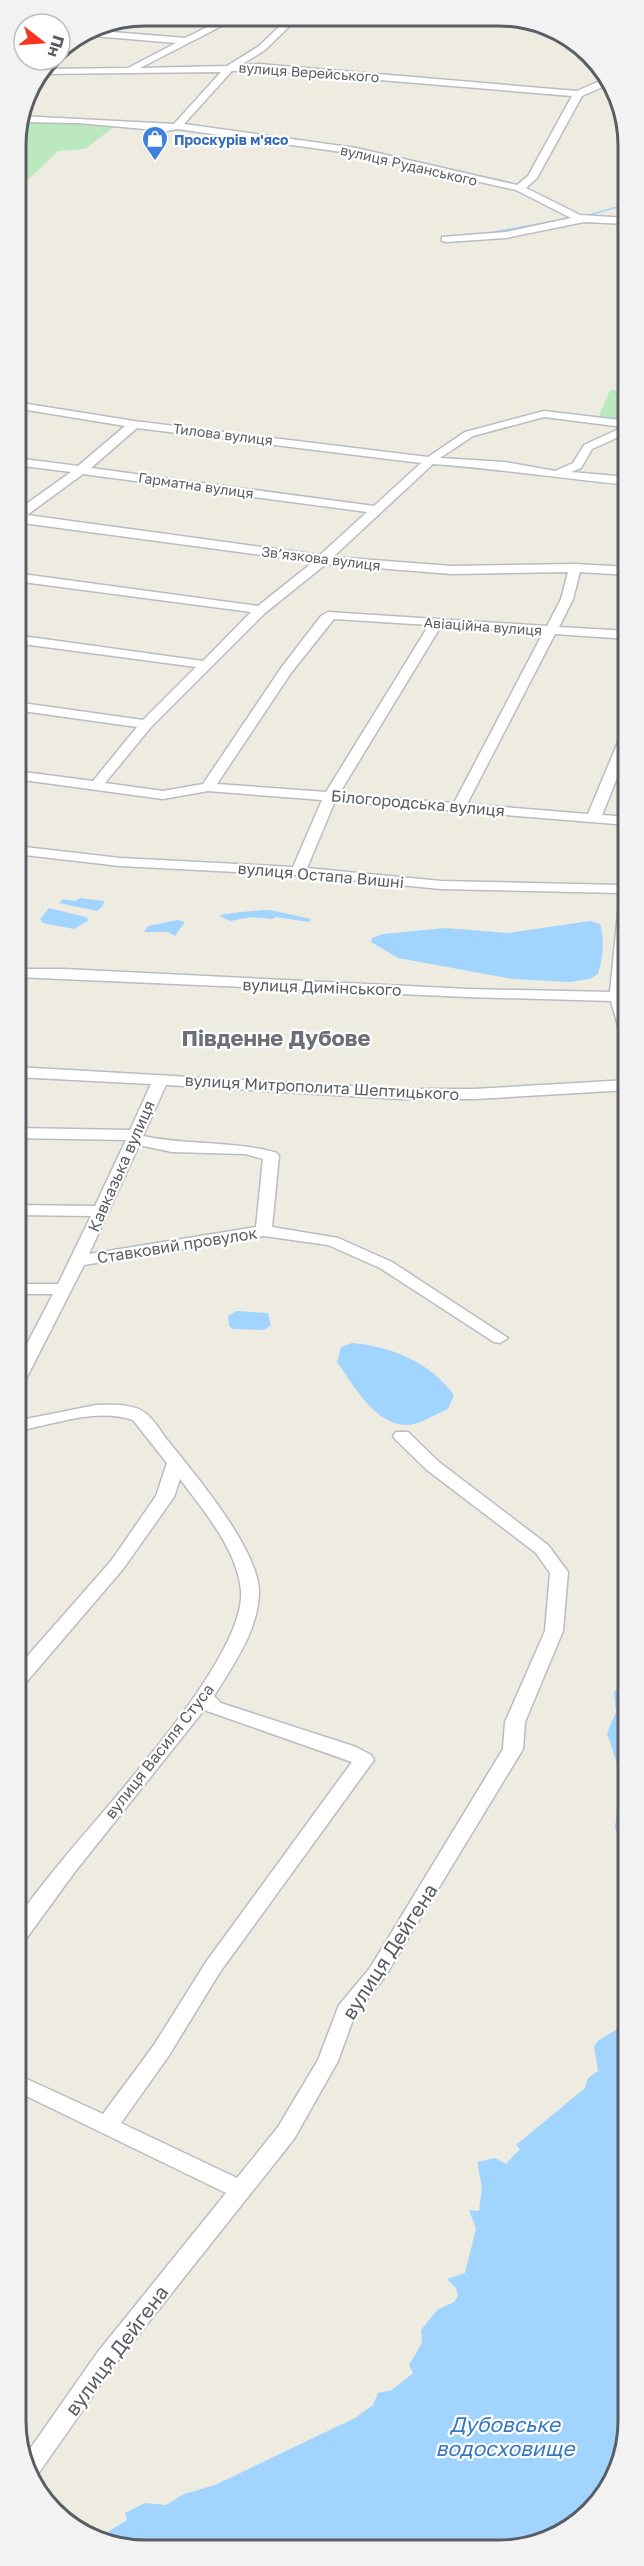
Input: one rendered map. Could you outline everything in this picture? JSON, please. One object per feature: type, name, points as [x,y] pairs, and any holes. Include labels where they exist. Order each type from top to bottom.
[{"type":"street","points":[[129,69],[217,26]]},
{"type":"street","points":[[180,127],[230,68],[262,48],[285,26]]},
{"type":"street","points":[[101,34],[189,41]]},
{"type":"street","name":"вулиця Верейського","points":[[72,71],[259,66],[578,94]]},
{"type":"street","points":[[519,188],[532,178],[578,94],[602,84]]},
{"type":"street","name":"вулиця Руданського","points":[[29,119],[180,127],[356,150],[519,188],[578,219]]},
{"type":"street","points":[[446,239],[506,235],[578,219],[618,221]]},
{"type":"street","name":"Тилова вулиця","points":[[26,407],[134,424],[422,460],[431,459],[618,480]]},
{"type":"street","points":[[96,786],[146,724],[261,610],[322,560],[431,459],[469,434],[544,414],[618,423]]},
{"type":"street","points":[[26,510],[81,470],[134,424]]},
{"type":"street","points":[[559,473],[572,469],[581,461],[582,453],[588,447],[618,434]]},
{"type":"street","points":[[581,461],[601,477]]},
{"type":"street","name":"Гарматна вулиця","points":[[26,462],[377,510]]},
{"type":"street","name":"Звʼязкова вулиця","points":[[26,518],[322,560],[430,569],[575,568],[618,570]]},
{"type":"street","points":[[459,806],[505,713],[567,599],[575,568]]},
{"type":"street","points":[[26,578],[261,610]]},
{"type":"street","name":"Авіаційна вулиця","points":[[208,787],[286,671],[325,619],[338,614],[618,634]]},
{"type":"street","points":[[298,871],[331,796],[437,623]]},
{"type":"street","points":[[26,640],[206,665]]},
{"type":"street","points":[[26,708],[146,724]]},
{"type":"street","points":[[594,817],[618,759]]},
{"type":"street","name":"Білогородська вулиця","points":[[26,776],[163,795],[208,787],[618,820]]},
{"type":"street","name":"вулиця Остапа Вишні","points":[[26,851],[120,862],[298,871],[441,885],[618,886]]},
{"type":"street","name":"вулиця Димінського","points":[[26,973],[468,993],[618,997]]},
{"type":"street","name":"вулиця Митрополита Шептицького","points":[[26,1072],[401,1094],[474,1094],[618,1086]]},
{"type":"street","name":"Кавказька вулиця","points":[[26,1361],[102,1211],[161,1079]]},
{"type":"street","points":[[26,1133],[134,1137],[172,1147],[246,1149],[270,1156],[264,1231]]},
{"type":"street","points":[[26,1209],[102,1211]]},
{"type":"street","name":"Ставковий провулок","points":[[78,1261],[264,1231],[332,1241],[359,1251],[386,1265],[500,1338]]},
{"type":"street","points":[[26,1289],[62,1289]]},
{"type":"street","name":"вулиця Василя Стуса","points":[[26,1424],[110,1409],[128,1410],[139,1416],[220,1521],[250,1591],[250,1607],[245,1626],[204,1698],[67,1868],[26,1924]]},
{"type":"street","name":"вулиця Дейгена","points":[[33,2463],[105,2360],[286,2133],[328,2061],[346,2012],[377,1973],[513,1749],[515,1722],[554,1631],[560,1584],[555,1564],[535,1544],[433,1466],[402,1436]]},
{"type":"street","points":[[26,1670],[123,1557],[165,1497],[176,1463]]},
{"type":"street","points":[[108,2124],[161,2051],[213,1967],[363,1760],[349,1752],[214,1708],[204,1698]]},
{"type":"street","points":[[26,2087],[108,2124],[241,2190]]},
{"type":"green space","points":[[29,119],[118,124],[85,149],[58,151],[26,180],[26,136]]},
{"type":"green space","points":[[610,390],[618,391],[618,420],[598,418]]},
{"type":"water","points":[[80,898],[104,901],[103,906],[97,911],[59,903],[63,899],[75,901]]},
{"type":"water","points":[[49,908],[86,917],[89,920],[74,929],[43,923],[40,919]]},
{"type":"water","points":[[270,910],[311,919],[309,922],[275,917],[273,919],[250,917],[231,921],[219,916],[235,913]]},
{"type":"water","points":[[178,920],[185,922],[175,936],[168,932],[144,932],[148,926]]},
{"type":"water","points":[[590,921],[600,924],[603,943],[598,974],[589,979],[570,982],[513,979],[398,958],[371,942],[372,938],[383,934],[445,928],[508,933]]},
{"type":"water","points":[[236,1311],[268,1313],[271,1325],[264,1330],[233,1329],[229,1326],[228,1316]]},
{"type":"water","points":[[352,1343],[395,1352],[422,1365],[445,1384],[454,1395],[448,1409],[418,1423],[404,1425],[380,1416],[337,1362],[341,1347]]},
{"type":"water","points":[[618,1688],[618,1767],[607,1733],[616,1712],[614,1692]]},
{"type":"water","points":[[618,1802],[618,1834],[615,1828]]},
{"type":"water","name":"Дубовське водосховище","points":[[618,2029],[618,2430],[614,2453],[606,2474],[599,2488],[584,2506],[566,2521],[538,2534],[500,2540],[144,2540],[105,2534],[127,2520],[125,2513],[145,2503],[166,2505],[184,2494],[215,2485],[355,2418],[373,2405],[378,2393],[392,2390],[413,2373],[409,2365],[422,2343],[421,2330],[437,2310],[454,2302],[458,2296],[456,2288],[447,2279],[465,2273],[476,2229],[469,2210],[479,2211],[482,2187],[477,2162],[495,2158],[506,2164],[520,2149],[516,2145],[585,2088],[588,2078],[598,2071],[594,2046],[599,2040]]},
{"type":"waterway","points":[[586,216],[618,206]]},
{"type":"waterway","points":[[483,234],[570,218]]},
{"type":"place","name":"Проскурів м'ясо","points":[[155,162]]},
{"type":"district","name":"Південне Дубове","points":[[276,1037]]}]
